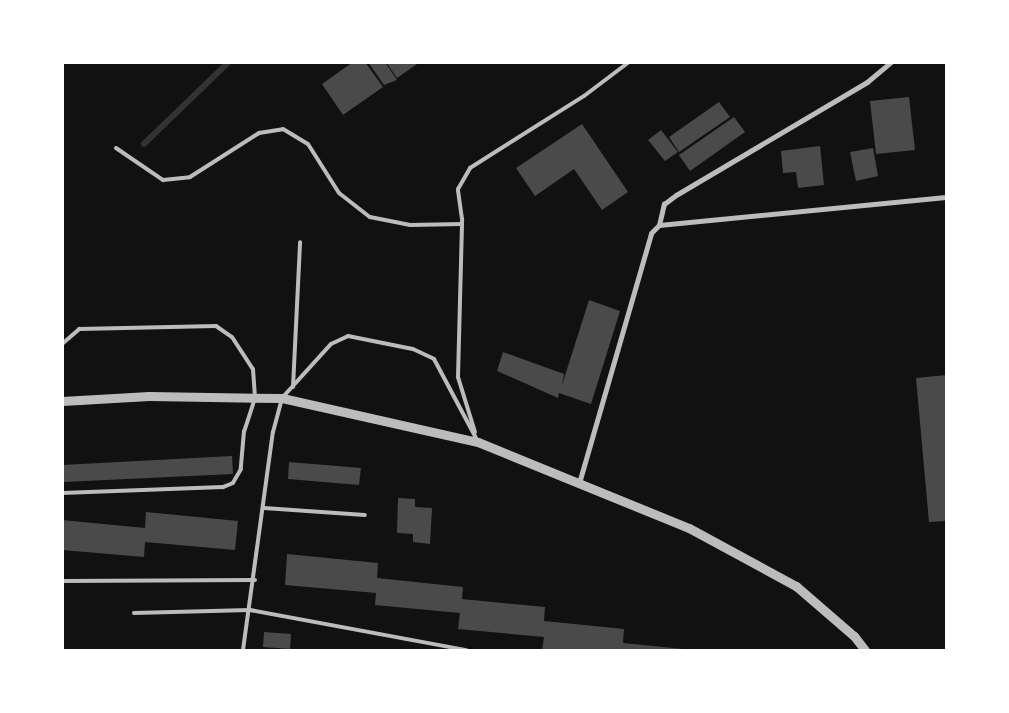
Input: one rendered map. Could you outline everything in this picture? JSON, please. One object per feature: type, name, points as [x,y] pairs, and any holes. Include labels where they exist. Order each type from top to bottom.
[{"type":"street","points":[[579,482],[651,232],[659,225],[664,204],[676,195],[867,82],[891,62]]},
{"type":"street","points":[[659,225],[946,197]]},
{"type":"street","points":[[62,401],[149,396],[282,398],[478,442],[689,528],[796,586],[854,636],[866,650]]},
{"type":"lane","points":[[478,442],[458,377],[462,224],[458,189],[470,168],[584,96],[628,62]]},
{"type":"lane","points":[[116,148],[162,180],[190,177],[259,133],[283,129],[308,144],[339,193],[370,217],[410,225],[462,224]]},
{"type":"lane","points":[[293,388],[300,242]]},
{"type":"lane","points":[[62,344],[79,329],[216,326],[232,337],[253,369],[256,398],[244,431],[241,469],[233,483],[223,488],[62,493]]},
{"type":"lane","points":[[243,650],[255,580],[273,432],[282,398],[331,344],[348,336],[414,349],[434,359],[478,442]]},
{"type":"lane","points":[[264,508],[365,515]]},
{"type":"lane","points":[[62,580],[255,580]]},
{"type":"lane","points":[[134,613],[250,610],[466,650]]},
{"type":"building","points":[[353,62],[365,62],[383,87],[343,115],[322,84]]},
{"type":"building","points":[[368,62],[385,62],[397,80],[384,85]]},
{"type":"building","points":[[386,62],[420,62],[397,78]]},
{"type":"building","points":[[909,97],[915,150],[876,154],[870,101]]},
{"type":"building","points":[[719,102],[730,117],[679,152],[669,137]]},
{"type":"building","points":[[734,117],[745,132],[690,171],[679,155]]},
{"type":"building","points":[[582,124],[628,192],[602,210],[574,169],[535,196],[516,168]]},
{"type":"building","points":[[661,130],[678,152],[665,161],[648,140]]},
{"type":"building","points":[[820,146],[824,185],[798,188],[796,172],[783,173],[781,151]]},
{"type":"building","points":[[873,148],[878,176],[856,181],[850,152]]},
{"type":"building","points":[[589,300],[620,311],[591,404],[559,393],[558,398],[497,371],[503,352],[564,374],[562,385]]},
{"type":"building","points":[[946,375],[946,521],[929,522],[916,378]]},
{"type":"building","points":[[232,456],[233,474],[64,482],[62,465]]},
{"type":"building","points":[[289,462],[361,468],[359,485],[288,479]]},
{"type":"building","points":[[398,498],[415,499],[415,507],[432,508],[430,544],[413,542],[413,534],[397,533]]},
{"type":"building","points":[[146,512],[238,521],[235,550],[145,542],[144,557],[62,550],[62,520],[145,528]]},
{"type":"building","points":[[287,554],[378,563],[377,578],[463,587],[462,599],[545,607],[544,621],[624,629],[623,643],[693,650],[542,650],[544,637],[458,629],[460,613],[375,605],[376,593],[285,585]]},
{"type":"building","points":[[264,632],[291,634],[290,649],[263,647]]},
{"type":"waterway","points":[[144,144],[229,62]]}]
